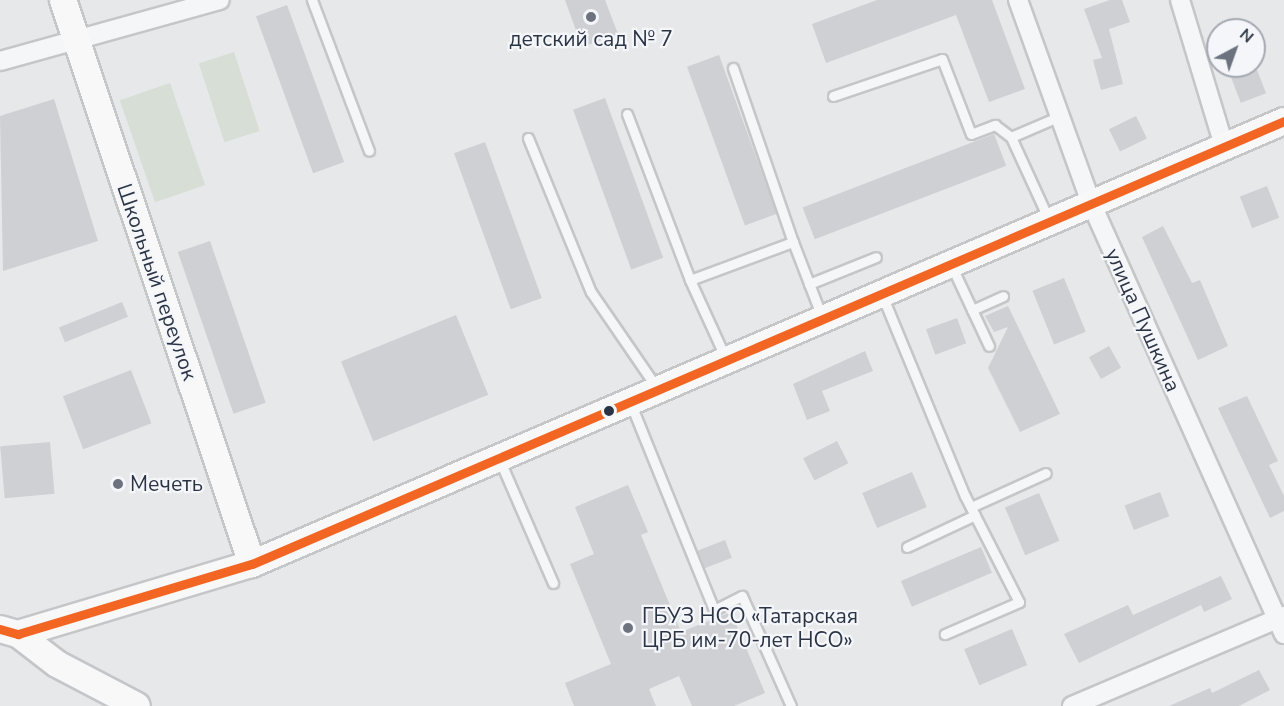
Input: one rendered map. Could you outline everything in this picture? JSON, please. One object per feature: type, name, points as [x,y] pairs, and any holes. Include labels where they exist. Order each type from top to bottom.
[{"type":"street","name":"Школьный переулок","points":[[63,0],[252,564]]},
{"type":"street","points":[[0,61],[220,0]]},
{"type":"street","name":"улица Пушкина","points":[[1018,0],[1092,205],[1282,623]]},
{"type":"street","points":[[1180,0],[1224,146]]},
{"type":"street","points":[[9,631],[252,564],[1284,121]]},
{"type":"street","points":[[1072,706],[1282,623]]},
{"type":"street","points":[[9,631],[57,664],[137,706]]},
{"type":"lane","points":[[312,0],[369,151]]},
{"type":"lane","points":[[833,96],[942,59],[971,134],[995,125],[1011,136],[1050,223]]},
{"type":"lane","points":[[733,68],[793,242],[823,320]]},
{"type":"lane","points":[[627,114],[690,280],[727,361]]},
{"type":"lane","points":[[1011,136],[1059,116]]},
{"type":"lane","points":[[528,138],[591,292],[658,390]]},
{"type":"lane","points":[[690,280],[793,242]]},
{"type":"lane","points":[[809,284],[876,257]]},
{"type":"lane","points":[[951,265],[989,346]]},
{"type":"lane","points":[[882,295],[973,511],[1019,602],[945,634]]},
{"type":"lane","points":[[972,310],[1003,296]]},
{"type":"lane","points":[[630,402],[714,609],[742,596],[791,706]]},
{"type":"lane","points":[[499,458],[553,583]]},
{"type":"lane","points":[[907,547],[1046,473]]},
{"type":"shaded area","points":[[234,52],[260,131],[224,142],[199,63]]},
{"type":"shaded area","points":[[170,83],[205,185],[155,202],[120,100]]},
{"type":"building","name":"детский сад № 7","points":[[565,0],[605,0],[618,34],[582,47]]},
{"type":"building","points":[[877,0],[992,0],[1025,89],[989,102],[956,15],[826,63],[812,24]]},
{"type":"building","points":[[1110,0],[1122,0],[1130,22],[1109,29],[1123,84],[1101,90],[1093,60],[1102,58],[1084,9]]},
{"type":"building","points":[[287,5],[344,162],[313,173],[256,16]]},
{"type":"building","points":[[719,55],[777,214],[745,225],[687,67]]},
{"type":"building","points":[[1231,78],[1260,78],[1266,93],[1241,103]]},
{"type":"building","points":[[605,98],[663,258],[631,269],[573,110]]},
{"type":"building","points":[[54,99],[98,241],[3,271],[0,116]]},
{"type":"building","points":[[1136,116],[1147,138],[1120,152],[1109,129]]},
{"type":"building","points":[[994,134],[1006,166],[815,239],[803,207]]},
{"type":"building","points":[[485,142],[542,298],[511,309],[454,153]]},
{"type":"building","points":[[1267,186],[1279,218],[1252,228],[1240,196]]},
{"type":"building","points":[[1163,226],[1192,283],[1200,280],[1228,346],[1198,360],[1142,237]]},
{"type":"building","points":[[210,241],[266,403],[234,414],[178,252]]},
{"type":"building","points":[[1064,278],[1086,332],[1054,345],[1032,291]]},
{"type":"building","points":[[122,302],[128,317],[65,342],[59,327]]},
{"type":"building","points":[[1008,306],[1060,414],[1020,432],[988,368],[1008,327],[994,332],[985,316]]},
{"type":"building","points":[[456,315],[488,395],[373,441],[341,361]]},
{"type":"building","points":[[957,318],[966,343],[935,355],[926,329]]},
{"type":"building","points":[[1109,346],[1121,368],[1101,379],[1089,357]]},
{"type":"building","points":[[865,351],[873,371],[822,391],[830,411],[807,420],[793,384]]},
{"type":"building","points":[[131,370],[151,423],[83,449],[63,396]]},
{"type":"building","points":[[1247,396],[1278,461],[1269,465],[1284,496],[1284,511],[1270,518],[1218,408]]},
{"type":"building","points":[[837,441],[848,463],[814,481],[803,458]]},
{"type":"building","points":[[50,442],[55,494],[5,498],[0,446]]},
{"type":"building","points":[[912,472],[927,507],[877,528],[862,493]]},
{"type":"building","name":"ГБУЗ НСО «Татарская ЦРБ им-70-лет НСО»","points":[[628,485],[648,532],[641,535],[681,632],[731,612],[765,693],[734,706],[692,706],[679,676],[649,689],[656,706],[574,706],[565,683],[611,664],[570,564],[594,554],[575,507]]},
{"type":"building","points":[[1160,492],[1169,516],[1134,530],[1125,506]]},
{"type":"building","points":[[1039,493],[1059,541],[1025,555],[1005,507]]},
{"type":"building","points":[[725,540],[732,558],[705,568],[698,550]]},
{"type":"building","points":[[981,547],[992,573],[912,607],[901,581]]},
{"type":"building","points":[[1221,576],[1232,599],[1204,612],[1201,605],[1079,663],[1064,634],[1128,605],[1133,615]]},
{"type":"building","points":[[1012,629],[1027,665],[979,685],[964,649]]},
{"type":"building","points":[[1259,670],[1270,690],[1239,706],[1169,706],[1210,688],[1212,693]]},
{"type":"transit line","points":[[0,629],[18,634],[252,564],[1284,121]]},
{"type":"place","name":"детский сад № 7","points":[[591,17]]},
{"type":"place","name":"Мечеть","points":[[118,484]]},
{"type":"place","name":"ГБУЗ НСО «Татарская ЦРБ им-70-лет НСО»","points":[[628,628]]}]
